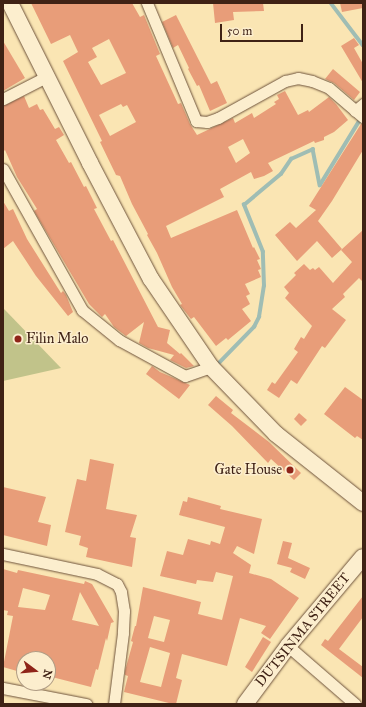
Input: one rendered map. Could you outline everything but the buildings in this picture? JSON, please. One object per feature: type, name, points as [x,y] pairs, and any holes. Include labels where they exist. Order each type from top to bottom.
[{"type":"street","points":[[10,3],[48,76],[90,163],[152,279],[211,367],[276,434],[363,502]]},
{"type":"street","points":[[147,3],[196,120],[207,122],[218,118],[285,81],[298,78],[312,81],[329,88],[360,111]]},
{"type":"street","points":[[3,99],[48,76]]},
{"type":"street","points":[[3,169],[82,310],[119,340],[185,376],[211,367]]},
{"type":"street","points":[[3,554],[97,574],[117,584],[121,592],[124,611],[124,632],[114,704]]},
{"type":"street","name":"DUTSINMA STREET","points":[[245,704],[288,646],[363,557]]},
{"type":"street","points":[[288,646],[355,704]]},
{"type":"street","points":[[3,688],[86,704]]},
{"type":"green space","name":"Filin Malo","points":[[3,308],[6,311],[61,368],[3,381]]},
{"type":"waterway","points":[[331,3],[363,45]]},
{"type":"waterway","points":[[220,362],[254,327],[259,317],[264,286],[263,252],[244,205],[281,174],[291,159],[313,149],[320,185],[361,118]]},
{"type":"place","name":"Filin Malo","points":[[18,339]]},
{"type":"place","name":"Gate House","points":[[290,470]]}]
